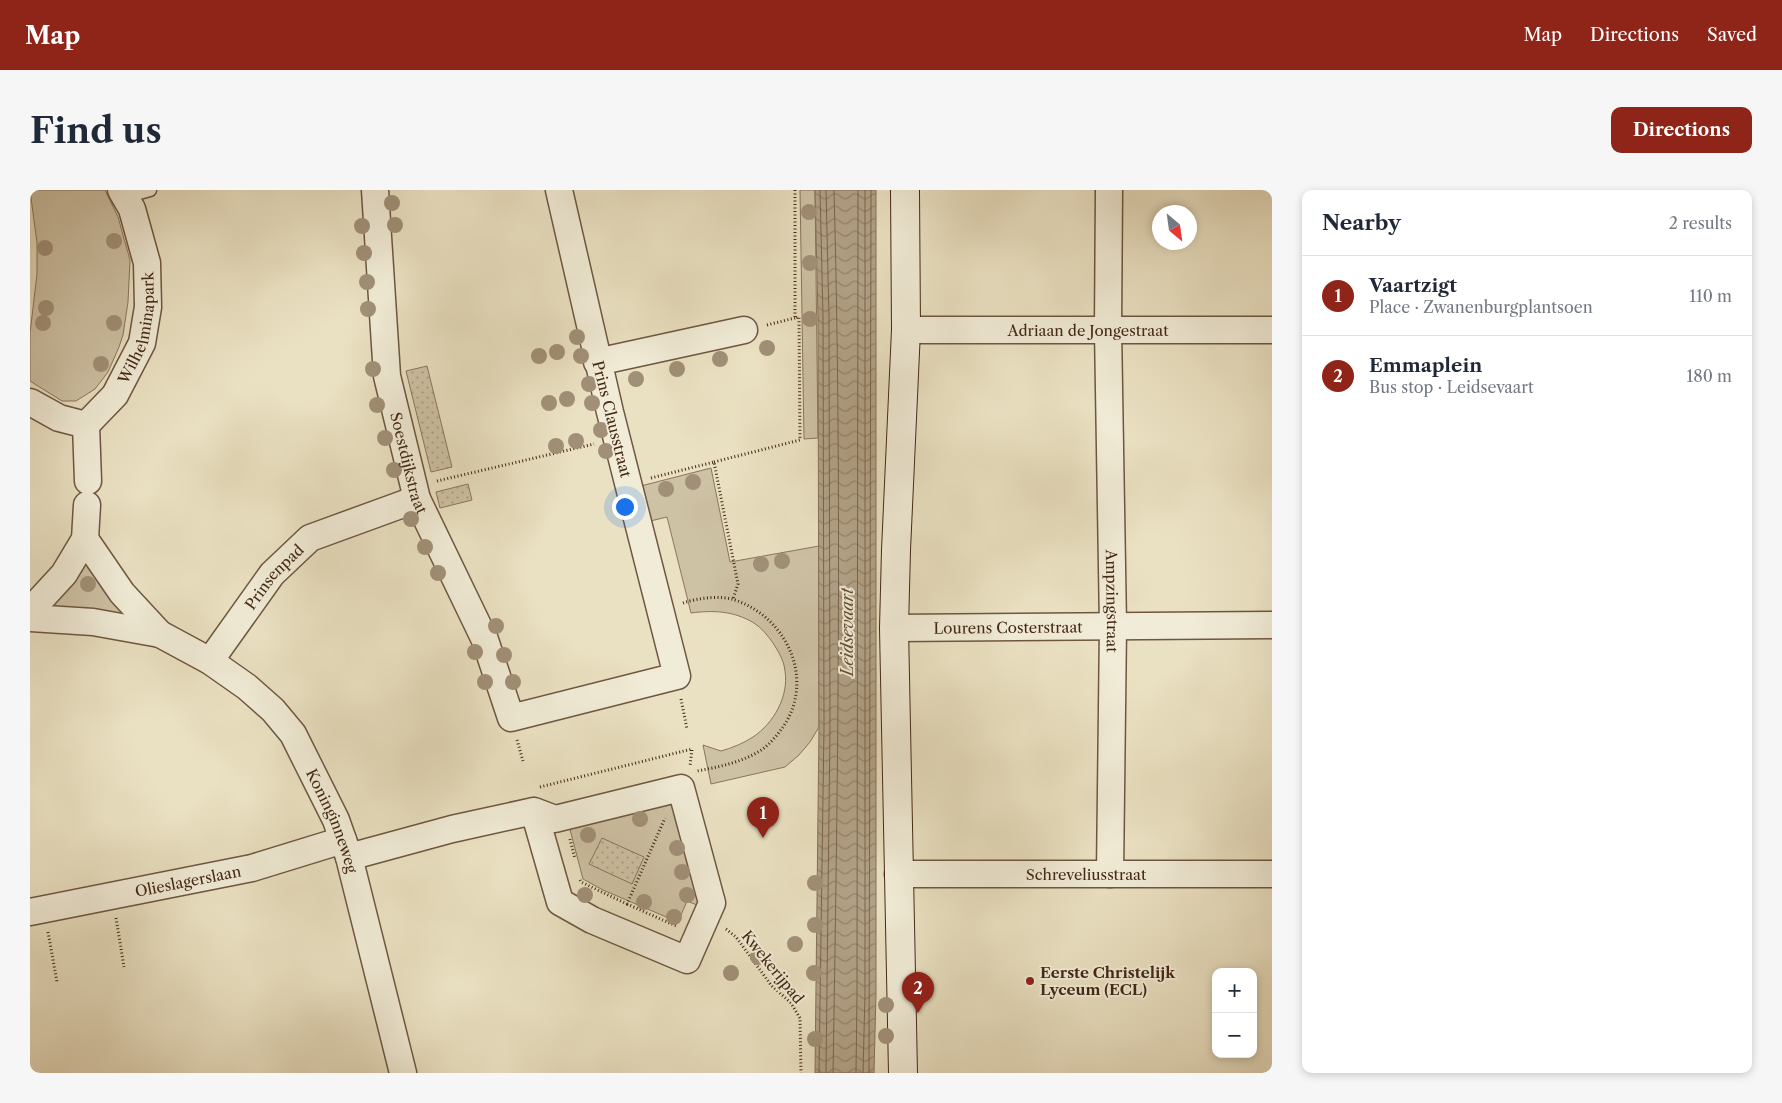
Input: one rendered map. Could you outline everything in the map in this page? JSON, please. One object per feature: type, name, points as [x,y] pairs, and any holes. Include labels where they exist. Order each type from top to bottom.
[{"type":"main road","points":[[903,1073],[894,628],[906,330],[905,190]]},
{"type":"street","name":"Soestdijkstraat","points":[[375,190],[387,376],[415,493],[485,640],[511,718],[677,676]]},
{"type":"street","name":"Prins Clausstraat","points":[[559,190],[616,438],[677,676]]},
{"type":"street","name":"Ampzingstraat","points":[[1109,190],[1108,329],[1113,626],[1110,874]]},
{"type":"street","name":"Wilhelminapark","points":[[86,425],[115,395],[142,343],[148,307],[147,264],[132,209],[123,193]]},
{"type":"street","points":[[598,362],[744,330]]},
{"type":"street","name":"Adriaan de Jongestraat","points":[[906,330],[1272,330]]},
{"type":"street","points":[[30,402],[59,418],[86,425],[87,493],[85,539],[64,574],[30,611]]},
{"type":"street","name":"Prinsenpad","points":[[210,661],[272,574],[310,538],[415,493]]},
{"type":"street","name":"Koninginneweg","points":[[85,539],[122,593],[160,634]]},
{"type":"street","name":"Koninginneweg","points":[[30,618],[93,622],[160,634],[210,661],[247,687],[272,710],[293,734],[336,820],[346,848],[403,1073]]},
{"type":"street","name":"Lourens Costerstraat","points":[[894,628],[1272,625]]},
{"type":"street","points":[[685,780],[712,903],[687,960],[592,920],[560,902],[536,799],[555,819],[685,780]]},
{"type":"street","name":"Olieslagerslaan","points":[[30,912],[346,848],[452,829],[536,799]]},
{"type":"street","name":"Schreveliusstraat","points":[[898,874],[1272,874]]},
{"type":"lane","points":[[123,193],[150,190]]},
{"type":"path","points":[[795,190],[795,318]]},
{"type":"path","points":[[628,484],[800,440],[799,317],[744,330]]},
{"type":"path","points":[[415,493],[616,438]]},
{"type":"path","points":[[714,462],[738,584],[733,599]]},
{"type":"path","points":[[627,904],[672,802],[685,780],[759,752],[772,741],[784,726],[795,698],[795,665],[790,648],[780,631],[752,607],[733,599],[712,597],[660,609]]},
{"type":"path","points":[[677,676],[687,729]]},
{"type":"path","points":[[536,799],[692,749]]},
{"type":"path","points":[[565,816],[576,863]]},
{"type":"path","name":"Kwekerijpad","points":[[578,873],[581,882],[627,904],[703,927],[721,925],[736,937],[771,984],[791,1003],[800,1018],[801,1073]]},
{"type":"path","points":[[116,921],[124,967]]},
{"type":"path","points":[[49,934],[57,982]]},
{"type":"shaded area","points":[[30,190],[105,190],[118,217],[130,260],[128,302],[123,335],[119,347],[108,372],[95,389],[76,401],[62,401],[30,381],[30,333],[37,274],[37,243]]},
{"type":"shaded area","points":[[800,190],[815,190],[818,438],[804,439]]},
{"type":"shaded area","points":[[427,366],[452,467],[431,472],[406,371]]},
{"type":"shaded area","points":[[711,468],[730,562],[819,546],[819,727],[799,755],[785,767],[711,784],[703,745],[721,751],[738,745],[761,731],[773,717],[785,690],[786,680],[783,663],[779,652],[771,640],[754,623],[724,612],[691,613],[667,517],[638,524],[629,489]]},
{"type":"shaded area","points":[[468,484],[472,500],[440,508],[436,492]]},
{"type":"shaded area","points":[[85,539],[160,634],[30,611]]},
{"type":"shaded area","points":[[661,800],[675,805],[702,907],[687,901],[678,922],[603,890],[583,879],[568,822]]},
{"type":"shaded area","points":[[602,838],[644,857],[632,884],[589,864]]},
{"type":"water","name":"Leidsevaart","points":[[815,190],[876,190],[876,994],[874,1073],[815,1073],[819,727],[818,317]]},
{"type":"place","name":"Vaartzigt","points":[[763,838]]},
{"type":"place","name":"Eerste Christelijk Lyceum (ECL)","points":[[1030,981]]},
{"type":"place","name":"Emmaplein","points":[[918,1013]]}]
